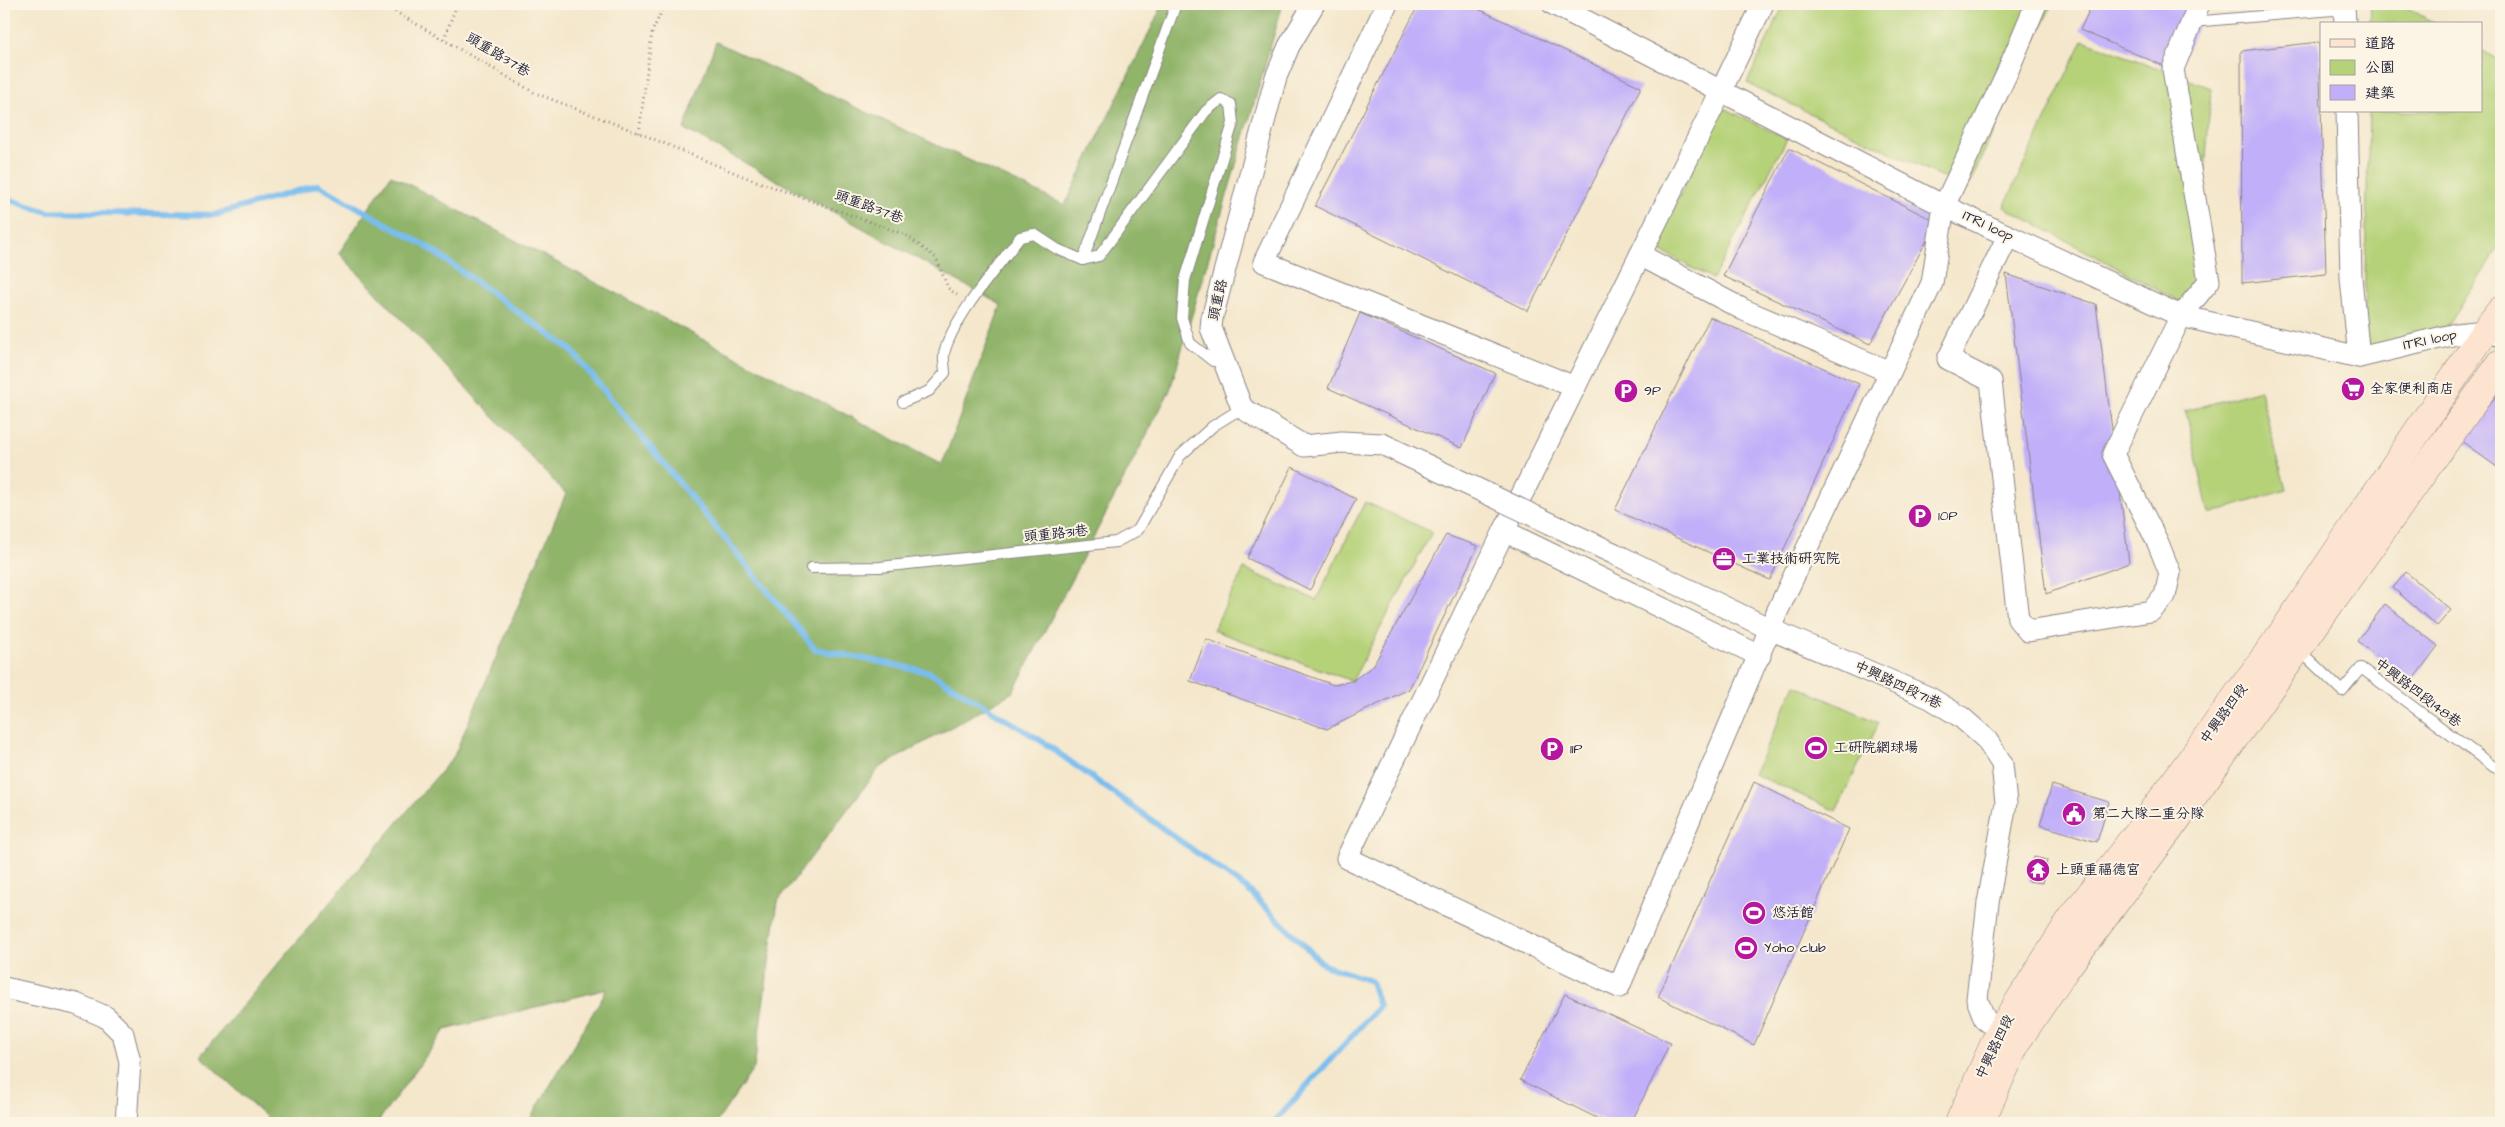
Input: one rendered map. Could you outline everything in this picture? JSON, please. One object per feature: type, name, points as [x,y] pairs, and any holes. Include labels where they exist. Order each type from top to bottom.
[{"type":"main road","name":"中興路四段","points":[[2290,642],[2496,326]]},
{"type":"main road","name":"中興路四段","points":[[1959,1123],[2008,1036],[2064,971],[2151,835],[2290,642],[2501,363]]},
{"type":"main road","name":"中興路四段","points":[[1980,1123],[2008,1036]]},
{"type":"street","name":"頭重路","points":[[1242,408],[1219,352],[1212,328],[1212,318],[1276,77],[1289,46],[1314,4]]},
{"type":"street","points":[[1387,4],[1264,262],[1575,387]]},
{"type":"street","name":"ITRI loop","points":[[1553,4],[1944,206],[2181,316],[2359,356],[2496,326]]},
{"type":"street","points":[[1763,4],[1504,530],[1347,858],[1619,987],[1770,629],[1932,282],[1944,206],[2006,75],[2036,4]]},
{"type":"street","points":[[2008,236],[1948,359],[1991,381],[2018,619],[2028,631],[2151,611],[2165,596],[2170,573],[2158,543],[2113,454],[2181,316],[2209,281],[2173,69],[2195,13]]},
{"type":"street","points":[[2347,112],[2351,278],[2359,356]]},
{"type":"street","points":[[1640,255],[1744,310],[1890,372]]},
{"type":"street","name":"中興路四段71巷","points":[[1242,408],[1304,446],[1342,442],[1382,444],[1770,629],[1930,698],[1961,717],[1986,739],[2002,764],[2006,803],[1979,963],[1977,999],[1985,1020],[2008,1036]]},
{"type":"street","points":[[1504,530],[1760,656]]},
{"type":"street","points":[[4,988],[76,1004],[106,1018],[123,1034],[130,1062],[126,1123]]},
{"type":"lane","points":[[1083,260],[1176,4]]},
{"type":"lane","points":[[2195,13],[2345,12]]},
{"type":"lane","points":[[903,402],[929,391],[945,373],[944,352],[970,305],[1020,237],[1034,234],[1058,249],[1083,260],[1099,256],[1206,110],[1221,99],[1232,104],[1234,123],[1186,280],[1182,318],[1190,343],[1213,361]]},
{"type":"lane","name":"頭重路31巷","points":[[810,568],[880,567],[1116,542],[1138,530],[1180,456],[1212,426],[1242,408]]},
{"type":"lane","name":"中興路四段148巷","points":[[2290,642],[2342,691],[2361,668],[2494,767],[2501,768]]},
{"type":"path","name":"頭重路37巷","points":[[382,4],[535,94],[639,133],[746,177],[906,234],[936,258],[948,288],[970,305]]},
{"type":"path","points":[[444,39],[457,4]]},
{"type":"path","points":[[639,133],[652,32],[665,4]]},
{"type":"green space","points":[[1163,4],[1283,4],[1170,390],[1013,692],[879,768],[778,901],[754,1068],[716,1123],[528,1123],[607,989],[445,1030],[377,1123],[273,1123],[200,1056],[454,756],[566,494],[339,253],[391,175],[942,465],[1001,305],[684,129],[716,42],[1065,205]]},
{"type":"green space","points":[[1784,4],[2052,4],[1967,189],[1747,83]]},
{"type":"green space","points":[[2371,4],[2401,4],[2432,22],[2370,22]]},
{"type":"green space","points":[[2083,40],[2211,88],[2195,310],[2004,207]]},
{"type":"green space","points":[[2482,51],[2501,62],[2501,244],[2439,340],[2363,356],[2369,112],[2482,112]]},
{"type":"green space","points":[[1722,107],[1787,139],[1713,279],[1655,248]]},
{"type":"green space","points":[[2260,390],[2286,490],[2209,514],[2186,411]]},
{"type":"green space","points":[[1365,502],[1432,532],[1352,681],[1213,630],[1244,569],[1316,600]]},
{"type":"green space","name":"工研院網球場","points":[[1795,685],[1879,723],[1836,811],[1754,774]]},
{"type":"building","points":[[1419,4],[1468,4],[1641,87],[1528,311],[1315,206]]},
{"type":"building","points":[[1598,4],[1617,4],[1614,10]]},
{"type":"building","points":[[2092,4],[2208,4],[2178,72],[2080,30]]},
{"type":"building","points":[[2319,42],[2326,274],[2242,283],[2241,51]]},
{"type":"building","points":[[1789,148],[1937,222],[1870,344],[1723,276]]},
{"type":"building","points":[[2006,274],[2096,304],[2129,563],[2046,594]]},
{"type":"building","points":[[1360,313],[1495,373],[1462,448],[1328,388]]},
{"type":"building","points":[[1710,317],[1859,384],[1770,580],[1615,510]]},
{"type":"building","points":[[2497,395],[2501,398],[2501,470],[2460,440]]},
{"type":"building","points":[[1292,467],[1356,499],[1310,590],[1247,558]]},
{"type":"building","points":[[1446,535],[1478,546],[1409,689],[1327,729],[1190,681],[1206,639],[1334,685],[1352,681],[1373,666]]},
{"type":"building","points":[[2406,572],[2451,610],[2437,626],[2393,588]]},
{"type":"building","points":[[2385,604],[2438,646],[2411,682],[2357,641]]},
{"type":"building","name":"悠活館","points":[[1754,782],[1849,829],[1754,1045],[1658,997]]},
{"type":"building","name":"第二大隊二重分隊","points":[[2052,785],[2109,802],[2097,842],[2040,825]]},
{"type":"building","name":"上頭重福德宮","points":[[2034,857],[2047,860],[2042,883],[2028,881]]},
{"type":"building","points":[[1565,994],[1670,1043],[1631,1123],[1607,1123],[1520,1080]]},
{"type":"waterway","points":[[4,198],[48,212],[215,215],[318,185],[426,246],[571,350],[815,649],[929,672],[1043,742],[1247,889],[1324,965],[1371,981],[1379,1006],[1273,1123]]},
{"type":"place","name":"全家便利商店","points":[[2353,389]]},
{"type":"place","name":"9P","points":[[1626,391]]},
{"type":"place","name":"10P","points":[[1920,516]]},
{"type":"place","name":"工業技術研究院","points":[[1724,559]]},
{"type":"place","name":"工研院網球場","points":[[1816,748]]},
{"type":"place","name":"11P","points":[[1552,749]]},
{"type":"place","name":"第二大隊二重分隊","points":[[2074,814]]},
{"type":"place","name":"上頭重福德宮","points":[[2038,870]]},
{"type":"place","name":"悠活館","points":[[1754,913]]},
{"type":"place","name":"Yoho club","points":[[1746,948]]}]
